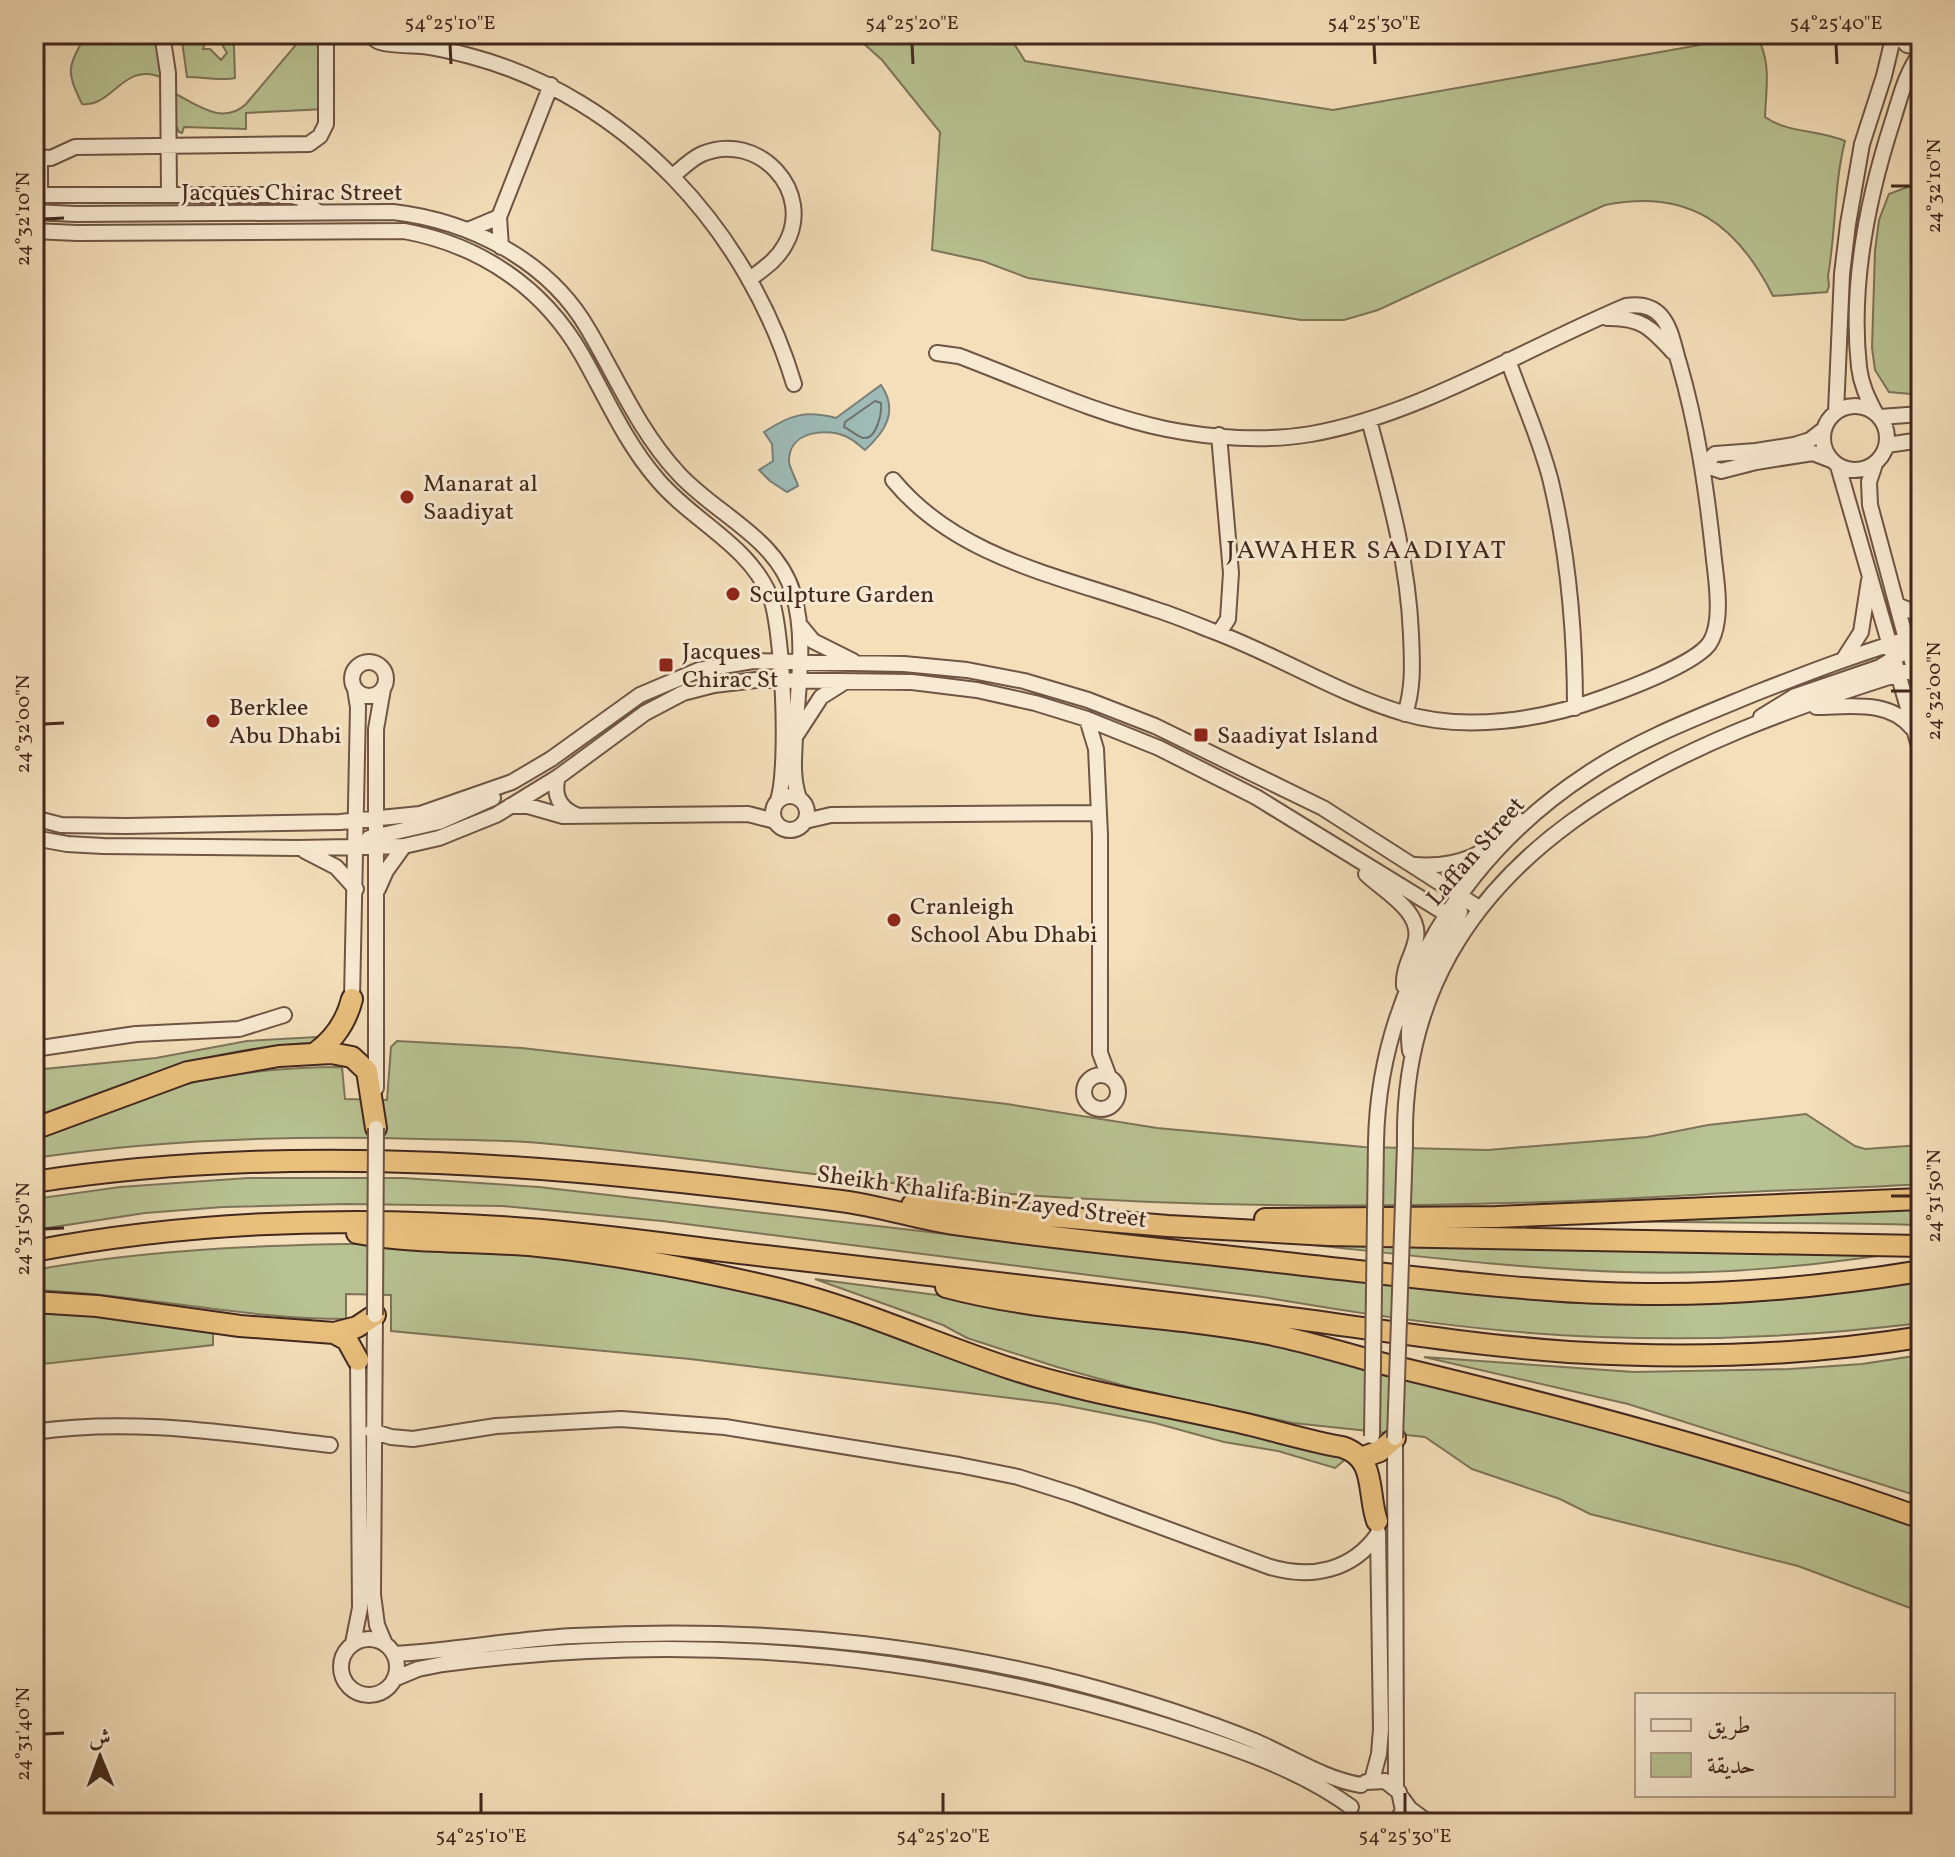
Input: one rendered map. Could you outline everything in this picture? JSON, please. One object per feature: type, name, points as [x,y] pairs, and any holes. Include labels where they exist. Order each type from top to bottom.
[{"type":"highway","points":[[314,1054],[336,1034],[346,1018],[352,999]]},
{"type":"highway","points":[[34,1129],[188,1072],[257,1058],[314,1054],[342,1054],[359,1061],[367,1071],[376,1128]]},
{"type":"highway","name":"Sheikh Khalifa Bin Zayed Street","points":[[34,1182],[213,1162],[371,1159],[550,1171],[848,1202],[954,1224],[1409,1277],[1560,1290],[1641,1294],[1749,1291],[1830,1284],[1921,1271]]},
{"type":"highway","points":[[1117,1221],[1496,1217],[1921,1199]]},
{"type":"highway","points":[[848,1202],[1328,1235],[1921,1246]]},
{"type":"highway","points":[[322,1224],[388,1238],[570,1250],[762,1285],[832,1304],[1029,1374],[1110,1396],[1342,1447],[1369,1450],[1395,1438]]},
{"type":"highway","points":[[34,1251],[182,1231],[322,1224],[427,1224],[532,1229],[901,1271],[1453,1340],[1567,1351],[1728,1355],[1921,1344]]},
{"type":"highway","points":[[901,1271],[990,1297],[1210,1324],[1296,1339],[1656,1433],[1921,1518]]},
{"type":"highway","points":[[34,1302],[97,1306],[255,1328],[334,1333],[362,1325],[375,1315]]},
{"type":"highway","points":[[334,1333],[347,1340],[358,1360]]},
{"type":"highway","points":[[1865,1346],[1921,1337]]},
{"type":"highway","points":[[1369,1450],[1371,1500],[1378,1528]]},
{"type":"street","points":[[162,34],[168,73],[169,195]]},
{"type":"street","points":[[318,212],[300,198],[288,195],[37,195],[37,158],[51,158],[75,147],[303,145],[316,141],[326,124],[326,34]]},
{"type":"street","points":[[371,34],[379,42],[428,40],[511,69],[551,85],[615,127],[673,176],[727,243],[776,330],[794,384]]},
{"type":"street","points":[[1557,34],[1587,34]]},
{"type":"street","points":[[1704,465],[1715,454],[1794,445],[1810,440],[1823,430],[1836,412],[1842,274],[1848,224],[1862,144],[1895,34],[1907,45],[1921,50],[1903,89],[1875,177],[1860,277],[1859,367],[1864,390],[1888,435],[1887,445],[1875,464],[1869,482],[1870,505],[1897,605],[1914,637],[1921,695]]},
{"type":"street","points":[[501,247],[499,217],[551,85]]},
{"type":"street","points":[[673,176],[692,159],[722,148],[754,153],[779,172],[792,199],[792,229],[778,255],[750,279]]},
{"type":"street","name":"Jacques Chirac Street","points":[[34,212],[393,212],[432,218],[468,230],[533,267],[569,302],[587,327],[648,434],[672,467],[706,500],[770,552],[793,592],[798,622],[789,670],[783,774],[776,802]]},
{"type":"street","points":[[468,230],[499,217]]},
{"type":"street","name":"Jacques Chirac Street","points":[[34,231],[386,229],[439,238],[477,253],[519,280],[546,305],[580,352],[644,463],[674,498],[730,543],[756,569],[769,593],[789,670],[795,738],[794,778],[801,800]]},
{"type":"street","points":[[893,480],[911,501],[991,553],[1037,572],[1151,607],[1219,633],[1351,694],[1405,714],[1451,721],[1506,720],[1575,708],[1639,684],[1701,652],[1714,635],[1718,604],[1704,465],[1676,355],[1642,322],[1622,317],[1597,318],[1369,420],[1311,434],[1265,438],[1166,429],[1109,413],[959,356],[937,353]]},
{"type":"street","points":[[1508,360],[1550,479],[1566,557],[1575,640],[1575,708]]},
{"type":"street","points":[[1836,412],[1856,406],[1878,415],[1921,414]]},
{"type":"street","points":[[1369,420],[1406,566],[1412,693],[1405,714]]},
{"type":"street","points":[[1823,430],[1825,451],[1834,463],[1870,576],[1921,753]]},
{"type":"street","points":[[1219,435],[1231,573],[1228,619],[1219,633]]},
{"type":"street","points":[[1887,445],[1921,440]]},
{"type":"street","points":[[1704,465],[1721,471],[1813,453],[1857,471],[1875,464]]},
{"type":"street","points":[[1843,660],[1861,632],[1870,576]]},
{"type":"street","points":[[1897,605],[1921,615]]},
{"type":"street","points":[[798,622],[808,637],[818,644],[857,663]]},
{"type":"street","points":[[1748,728],[1770,710],[1795,696],[1896,667],[1914,637]]},
{"type":"street","name":"Laffan Street","points":[[1369,1450],[1376,1142],[1382,1072],[1405,991],[1529,819],[1555,796],[1611,759],[1660,734],[1843,660],[1914,637]]},
{"type":"street","points":[[34,818],[78,826],[357,821],[434,811],[512,782],[551,759],[612,713],[659,685],[713,666],[742,661],[853,680],[912,682],[977,690],[1087,719],[1234,785],[1457,920]]},
{"type":"street","name":"Laffan Street","points":[[1396,1823],[1403,1810],[1399,1793],[1395,1438],[1406,1104],[1412,1060],[1431,996],[1453,947],[1457,920],[1469,902],[1596,803],[1678,758],[1917,661]]},
{"type":"street","points":[[352,999],[358,707],[352,681],[353,671],[366,662],[376,663],[386,676],[376,720],[373,1605],[377,1625],[397,1666],[394,1679],[386,1689],[375,1694],[362,1694],[350,1688],[343,1678],[341,1665],[344,1653],[353,1643],[360,1608],[358,1360]]},
{"type":"street","points":[[34,838],[103,846],[357,848],[364,840],[404,846],[458,831],[510,806],[558,777],[645,713],[683,693],[789,670],[857,663],[941,667],[993,674],[1055,689],[1155,726],[1299,795],[1347,822],[1469,902],[1482,879],[1542,817],[1555,796]]},
{"type":"street","points":[[789,670],[912,672],[941,667]]},
{"type":"street","points":[[795,738],[821,697],[835,686],[853,680]]},
{"type":"street","points":[[355,689],[362,695],[371,696],[383,689]]},
{"type":"street","points":[[1804,707],[1884,709],[1905,719],[1914,731]]},
{"type":"street","points":[[1087,719],[1097,756],[1100,1053],[1109,1077],[1117,1086],[1117,1098],[1103,1109],[1091,1106],[1084,1091],[1100,1053]]},
{"type":"street","points":[[1097,756],[1106,741],[1121,732]]},
{"type":"street","points":[[558,777],[558,800],[566,810],[576,815]]},
{"type":"street","points":[[375,842],[455,816],[494,798],[512,782]]},
{"type":"street","points":[[748,814],[786,796],[831,815]]},
{"type":"street","points":[[801,800],[807,811],[805,821]]},
{"type":"street","points":[[775,821],[772,812],[776,802]]},
{"type":"street","points":[[510,806],[528,806],[557,816],[748,814],[775,821],[787,830],[797,828],[805,821],[831,815],[1099,813]]},
{"type":"street","points":[[1414,865],[1439,865],[1478,853],[1503,830],[1529,819]]},
{"type":"street","points":[[376,893],[386,871],[404,846]]},
{"type":"street","points":[[297,848],[327,861],[356,889]]},
{"type":"street","points":[[1357,860],[1369,877],[1400,901],[1416,928],[1416,942],[1404,971],[1405,991]]},
{"type":"street","points":[[34,1049],[136,1034],[239,1029],[284,1015]]},
{"type":"street","points":[[1089,1081],[1095,1077],[1109,1077]]},
{"type":"street","points":[[372,1431],[413,1439],[506,1425],[621,1419],[725,1427],[1018,1477],[1270,1567],[1296,1573],[1342,1566],[1362,1553],[1378,1528]]},
{"type":"street","points":[[34,1432],[97,1425],[142,1425],[330,1445]]},
{"type":"street","points":[[1358,1823],[1351,1807],[1353,1795],[1367,1783],[1379,1754],[1381,1729],[1378,1528]]},
{"type":"street","points":[[353,1643],[373,1639],[390,1649],[572,1636],[773,1635],[894,1647],[985,1662],[1120,1695],[1224,1729],[1339,1780],[1385,1781],[1399,1793],[1410,1809],[1429,1823]]},
{"type":"street","points":[[394,1679],[418,1669],[456,1662],[596,1651],[731,1649],[889,1662],[1022,1686],[1181,1731],[1298,1776],[1351,1807]]},
{"type":"green space","points":[[86,34],[159,34],[163,78],[138,75],[102,99],[82,104],[71,69]]},
{"type":"green space","points":[[181,34],[208,34],[203,49],[210,49],[221,60],[227,53],[216,34],[231,34],[235,78],[187,77]]},
{"type":"green space","points":[[305,34],[326,34],[326,109],[246,113],[246,129],[184,127],[182,133],[179,132],[176,126],[176,94],[211,111],[229,113],[238,110]]},
{"type":"green space","points":[[853,34],[1008,34],[1025,61],[1333,110],[1756,35],[1766,65],[1765,117],[1793,129],[1845,141],[1837,191],[1829,286],[1827,292],[1773,296],[1743,249],[1707,217],[1685,207],[1635,201],[1605,205],[1378,310],[1344,320],[1301,320],[1028,278],[983,261],[932,250],[940,132],[882,60]]},
{"type":"green space","points":[[1921,182],[1921,395],[1889,392],[1875,370],[1872,348],[1879,220],[1889,194]]},
{"type":"green space","points":[[316,1037],[313,1043],[239,1051],[170,1068],[34,1117],[34,1070],[156,1058],[247,1041]]},
{"type":"green space","points":[[397,1041],[522,1048],[1007,1104],[1157,1128],[1364,1147],[1488,1150],[1647,1137],[1708,1125],[1806,1114],[1855,1146],[1865,1149],[1921,1145],[1921,1184],[1512,1203],[1242,1205],[971,1191],[527,1142],[374,1138],[228,1140],[131,1146],[34,1158],[34,1135],[148,1095],[218,1077],[280,1069],[342,1067],[345,1099],[387,1100],[391,1047]]},
{"type":"green space","points":[[248,1178],[403,1178],[539,1187],[1416,1288],[1571,1303],[1732,1303],[1921,1281],[1921,1323],[1721,1338],[1600,1337],[1516,1332],[662,1221],[502,1206],[346,1204],[223,1207],[145,1213],[34,1230],[34,1199],[120,1187]]},
{"type":"green space","points":[[1921,1207],[1921,1225],[1610,1220]]},
{"type":"green space","points":[[1255,1239],[1918,1250],[1771,1268],[1660,1273],[1531,1267]]},
{"type":"green space","points":[[417,1243],[547,1250],[782,1296],[1131,1407],[1346,1459],[1335,1468],[1278,1451],[1224,1442],[1155,1423],[1058,1404],[690,1359],[391,1331],[391,1295],[346,1294],[346,1319],[268,1315],[34,1290],[34,1270],[129,1256],[273,1246]]},
{"type":"green space","points":[[815,1279],[1249,1336],[1728,1462],[1921,1525],[1921,1612],[1798,1566],[1590,1514],[1560,1499],[1472,1469],[1425,1437],[1293,1423],[1132,1388],[967,1338],[943,1325]]},
{"type":"green space","points":[[34,1311],[67,1311],[213,1331],[213,1345],[34,1365]]},
{"type":"green space","points":[[1921,1355],[1921,1497],[1628,1404],[1424,1357],[1634,1372],[1790,1369],[1862,1364]]},
{"type":"water","points":[[881,385],[889,412],[884,428],[865,450],[841,435],[821,432],[802,437],[790,451],[789,462],[798,486],[787,492],[759,470],[773,461],[772,444],[764,432],[806,414],[836,418]]},
{"type":"place","name":"Manarat al Saadiyat","points":[[407,497]]},
{"type":"place","name":"Sculpture Garden","points":[[733,594]]},
{"type":"place","name":"Jacques Chirac St","points":[[666,665]]},
{"type":"place","name":"Berklee Abu Dhabi","points":[[213,721]]},
{"type":"place","name":"Saadiyat Island","points":[[1201,735]]},
{"type":"place","name":"Cranleigh School Abu Dhabi","points":[[894,920]]},
{"type":"district","name":"JAWAHER SAADIYAT","points":[[1367,549]]}]
